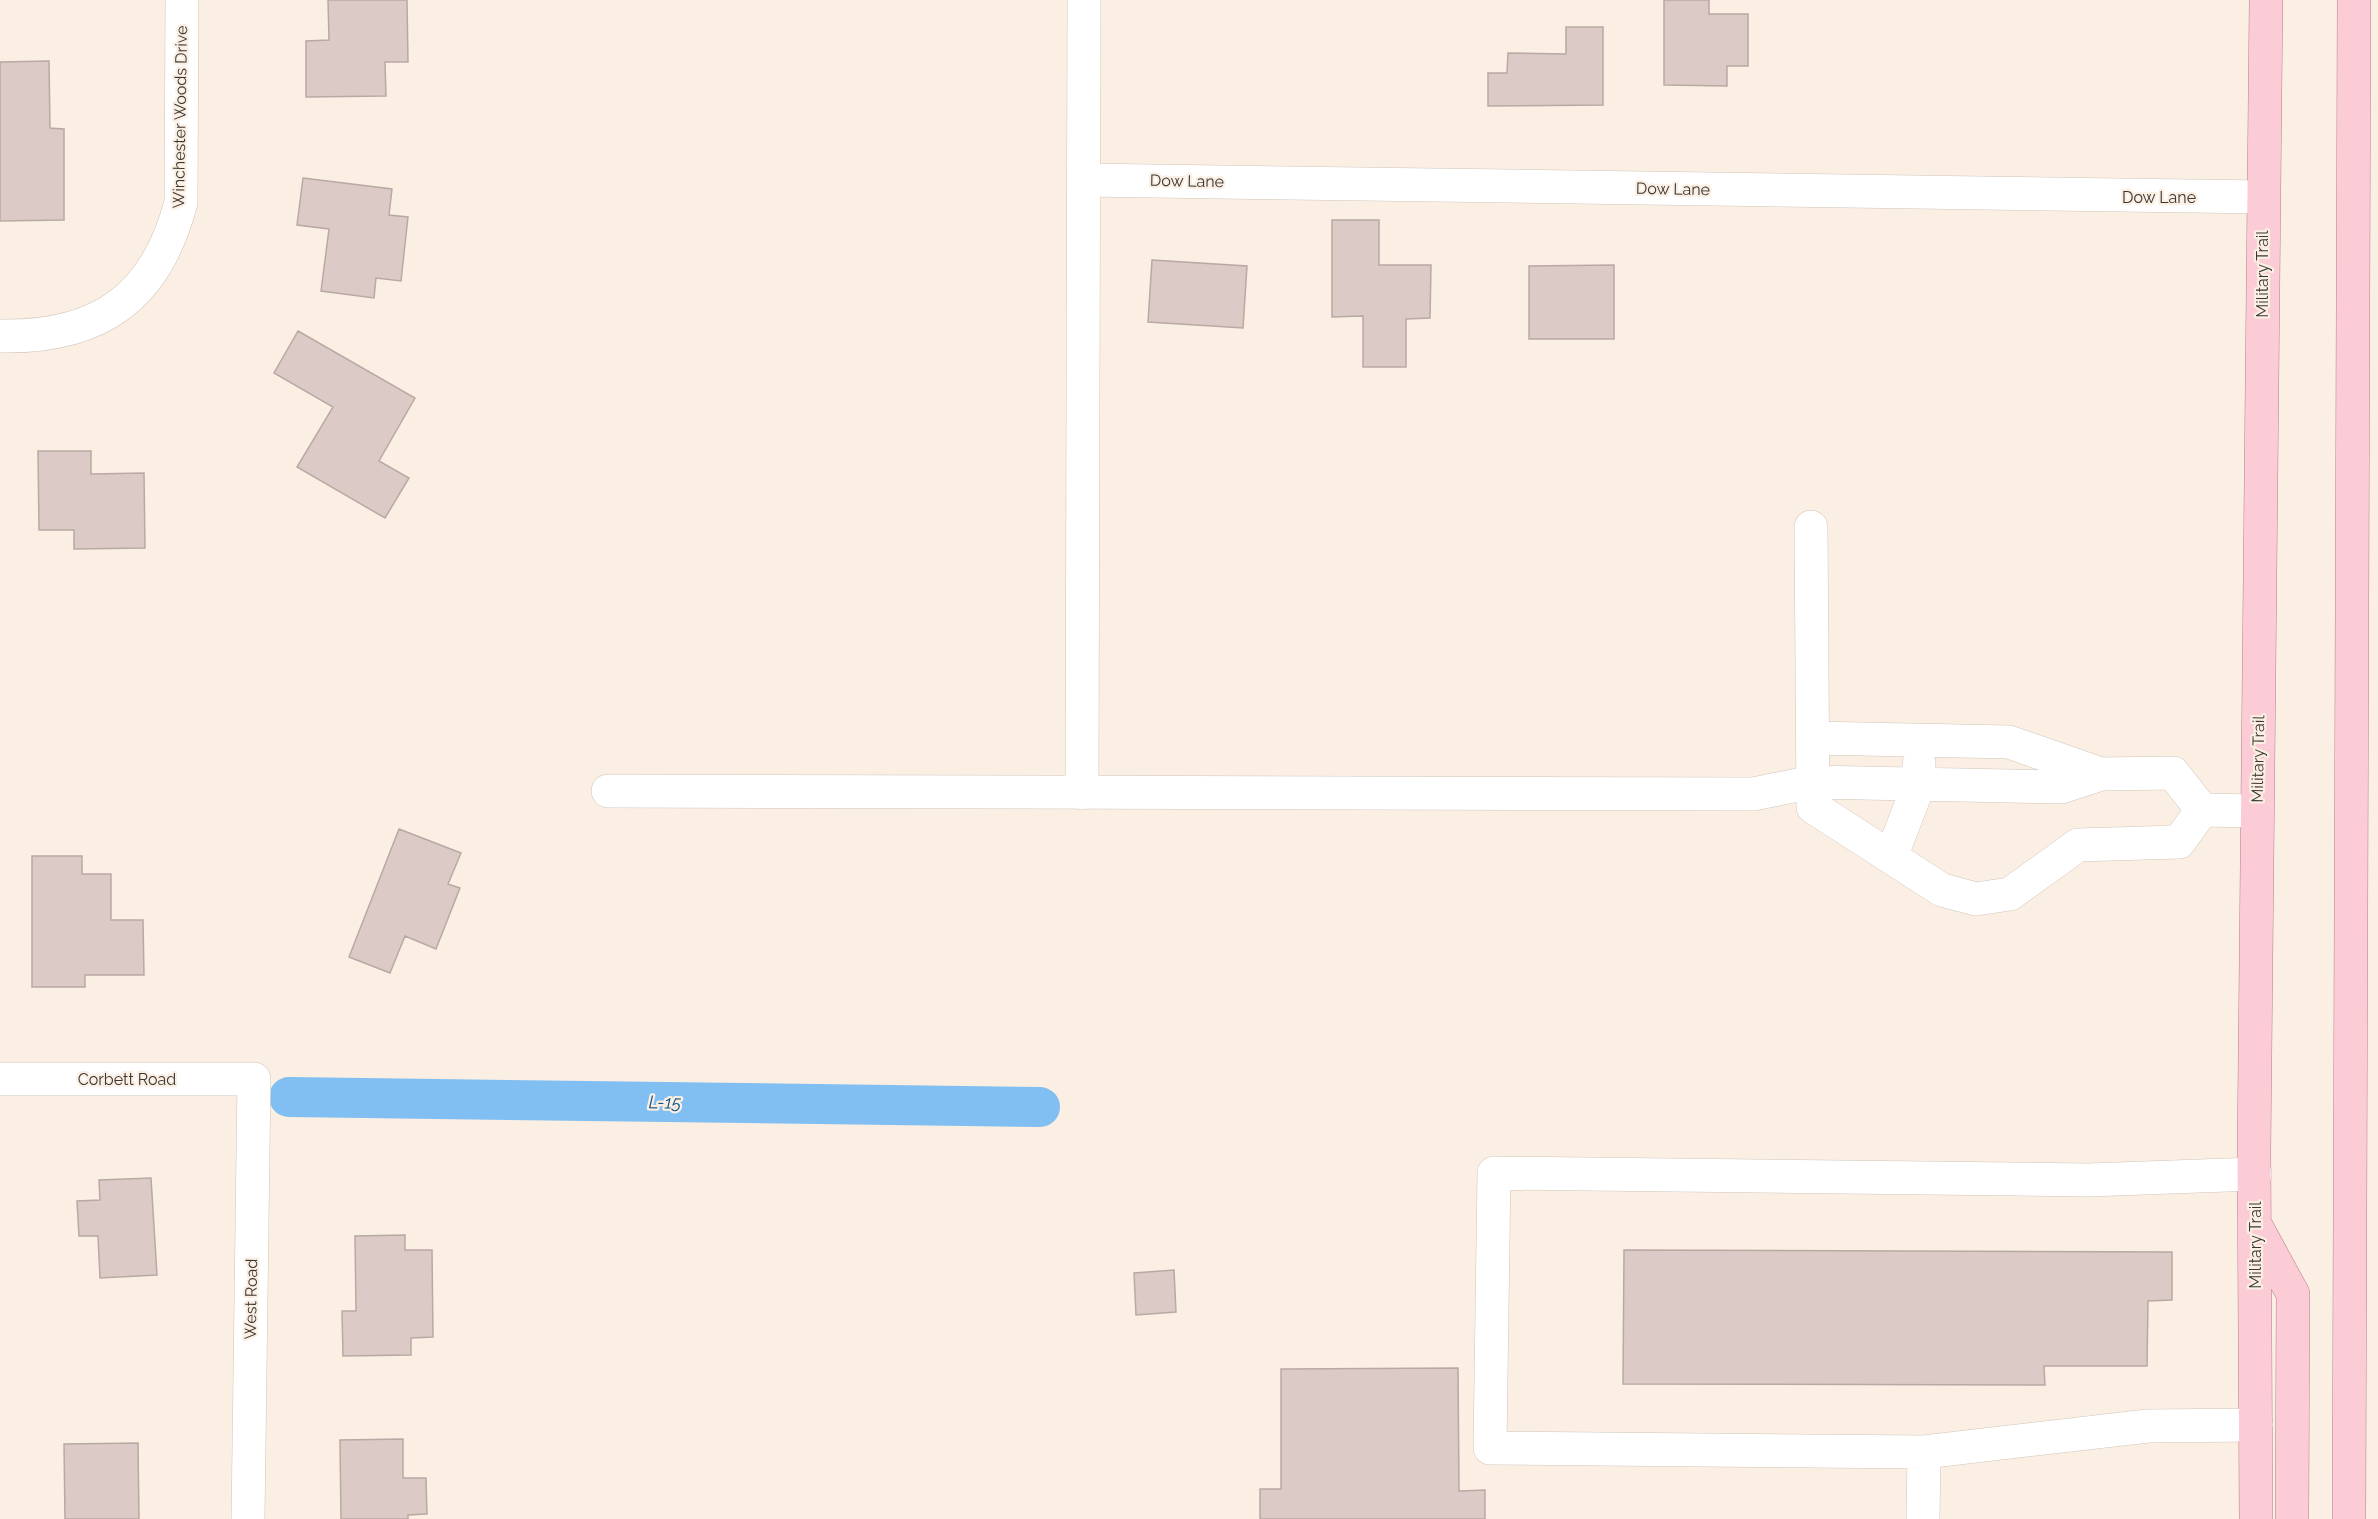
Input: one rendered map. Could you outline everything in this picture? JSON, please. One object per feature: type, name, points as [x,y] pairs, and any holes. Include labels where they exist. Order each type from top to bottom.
[{"type":"main road","name":"Military Trail","points":[[2256,1519],[2255,1174],[2266,0]]},
{"type":"main road","points":[[2349,1519],[2354,0]]},
{"type":"main road","points":[[2255,1224],[2293,1294],[2292,1519]]},
{"type":"street","name":"Winchester Woods Drive","points":[[0,336],[51,334],[78,327],[104,315],[127,299],[147,279],[163,256],[174,230],[181,202],[182,0]]},
{"type":"street","points":[[1082,793],[1084,0]]},
{"type":"street","name":"Dow Lane","points":[[1083,180],[2263,197]]},
{"type":"street","points":[[1811,526],[1813,807],[1942,890],[1976,899],[2010,894],[2078,845],[2179,842],[2202,810]]},
{"type":"street","points":[[1813,738],[2009,742],[2101,774]]},
{"type":"street","points":[[1891,857],[1919,784],[1920,740]]},
{"type":"street","points":[[608,791],[1753,794],[1813,782],[2061,787],[2101,774],[2173,773],[2202,810]]},
{"type":"street","points":[[2202,810],[2258,811]]},
{"type":"street","name":"Corbett Road","points":[[0,1079],[254,1079]]},
{"type":"street","name":"West Road","points":[[249,1519],[254,1079]]},
{"type":"street","points":[[2255,1174],[2089,1180],[1494,1173],[1490,1448],[1924,1452],[2148,1426],[2256,1425]]},
{"type":"street","points":[[1923,1519],[1924,1452]]},
{"type":"building","points":[[328,0],[407,0],[408,62],[385,62],[386,96],[306,97],[306,41],[329,40]]},
{"type":"building","points":[[1664,0],[1709,0],[1709,14],[1748,14],[1748,66],[1727,66],[1727,86],[1664,85]]},
{"type":"building","points":[[1566,27],[1603,27],[1603,105],[1488,106],[1488,73],[1507,73],[1508,53],[1566,54]]},
{"type":"building","points":[[49,61],[50,128],[64,129],[64,220],[0,221],[0,62]]},
{"type":"building","points":[[303,178],[392,189],[389,215],[408,217],[401,281],[376,278],[374,298],[321,291],[329,229],[297,225]]},
{"type":"building","points":[[1332,220],[1379,220],[1379,265],[1431,265],[1430,318],[1406,319],[1406,367],[1363,367],[1363,316],[1332,317]]},
{"type":"building","points":[[1152,260],[1247,266],[1243,328],[1148,322]]},
{"type":"building","points":[[1614,265],[1614,339],[1529,339],[1529,266]]},
{"type":"building","points":[[298,331],[415,398],[379,461],[409,478],[385,518],[297,467],[333,407],[274,373]]},
{"type":"building","points":[[38,451],[91,451],[91,474],[144,473],[145,548],[74,549],[74,530],[39,530]]},
{"type":"building","points":[[399,829],[461,853],[448,884],[460,888],[436,949],[405,936],[390,973],[349,957]]},
{"type":"building","points":[[32,856],[82,856],[82,874],[111,874],[111,920],[143,920],[144,975],[85,975],[85,987],[32,987]]},
{"type":"building","points":[[151,1178],[157,1275],[100,1278],[98,1236],[79,1236],[77,1201],[100,1200],[99,1180]]},
{"type":"building","points":[[405,1235],[405,1250],[432,1250],[433,1337],[411,1338],[411,1355],[343,1356],[342,1311],[356,1311],[355,1236]]},
{"type":"building","points":[[1624,1250],[2172,1252],[2172,1300],[2148,1301],[2147,1366],[2044,1366],[2045,1385],[1623,1384]]},
{"type":"building","points":[[1174,1270],[1176,1312],[1136,1315],[1134,1273]]},
{"type":"building","points":[[1458,1368],[1459,1491],[1485,1490],[1485,1519],[1260,1519],[1260,1489],[1281,1489],[1281,1369]]},
{"type":"building","points":[[403,1439],[403,1478],[426,1478],[427,1514],[408,1515],[408,1519],[341,1519],[340,1440]]},
{"type":"building","points":[[138,1443],[139,1519],[65,1519],[64,1444]]},
{"type":"waterway","name":"L-15","points":[[289,1097],[1040,1107]]}]
